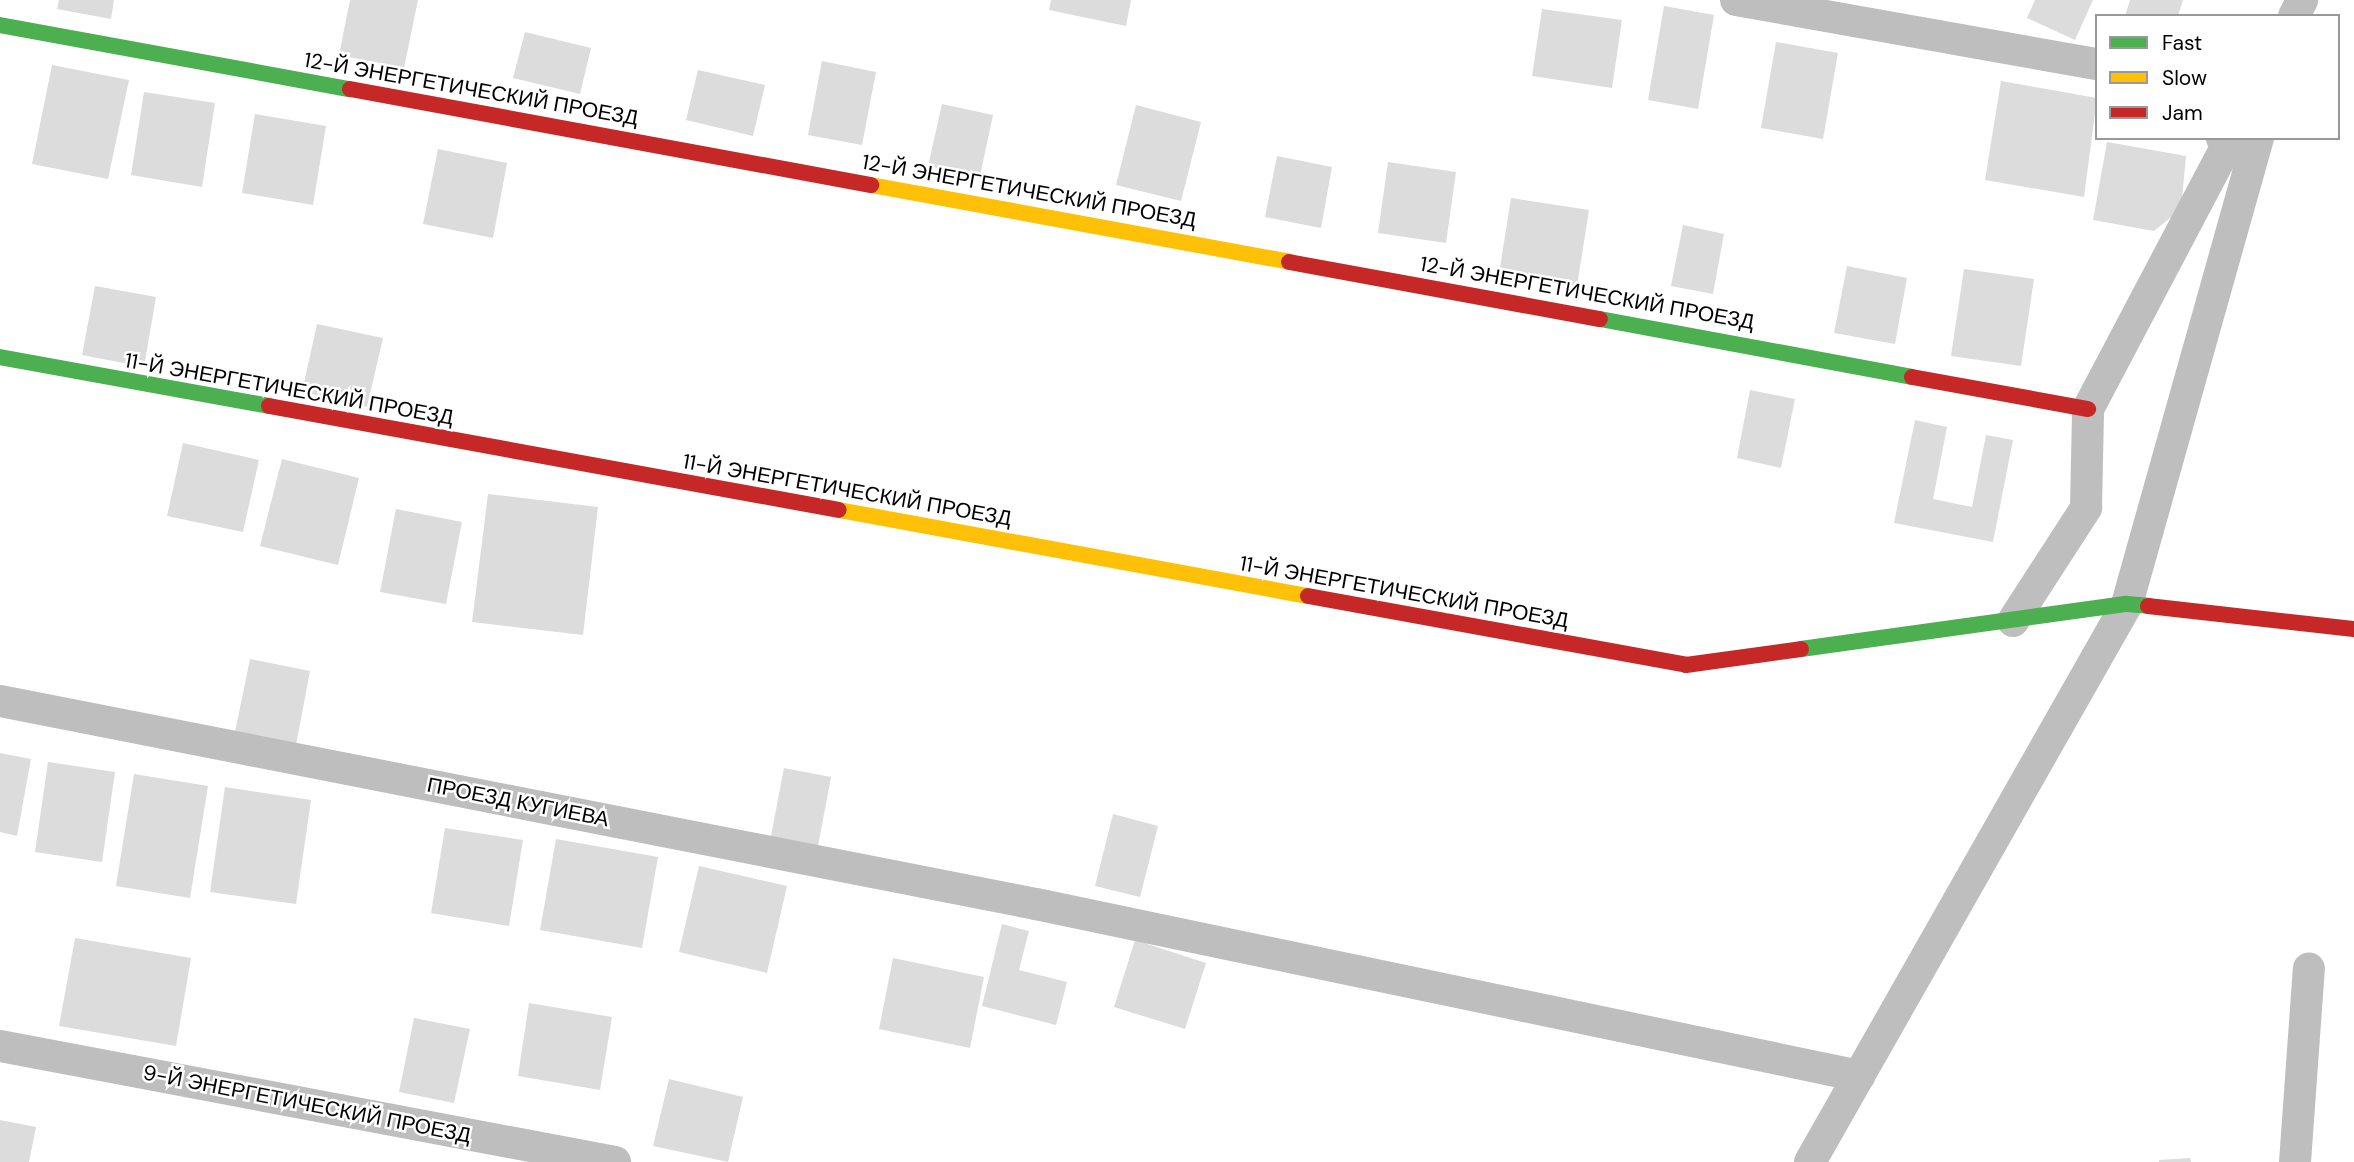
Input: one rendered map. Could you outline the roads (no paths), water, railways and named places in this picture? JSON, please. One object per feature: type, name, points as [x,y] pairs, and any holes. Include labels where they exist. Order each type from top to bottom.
[{"type":"street","points":[[1737,0],[2095,64]]},
{"type":"street","name":"12-Й ЭНЕРГЕТИЧЕСКИЙ ПРОЕЗД","points":[[0,24],[2051,398],[2088,409]]},
{"type":"street","points":[[2013,621],[2086,508],[2088,409],[2226,140]]},
{"type":"street","points":[[1810,1162],[2127,604],[2257,140]]},
{"type":"street","name":"11-Й ЭНЕРГЕТИЧЕСКИЙ ПРОЕЗД","points":[[0,357],[1686,665],[2127,604],[2354,629]]},
{"type":"street","name":"ПРОЕЗД КУГИЕВА","points":[[0,701],[1036,904],[1858,1076]]},
{"type":"street","points":[[2295,1162],[2309,969]]},
{"type":"street","name":"9-Й ЭНЕРГЕТИЧЕСКИЙ ПРОЕЗД","points":[[0,1046],[615,1162]]}]
